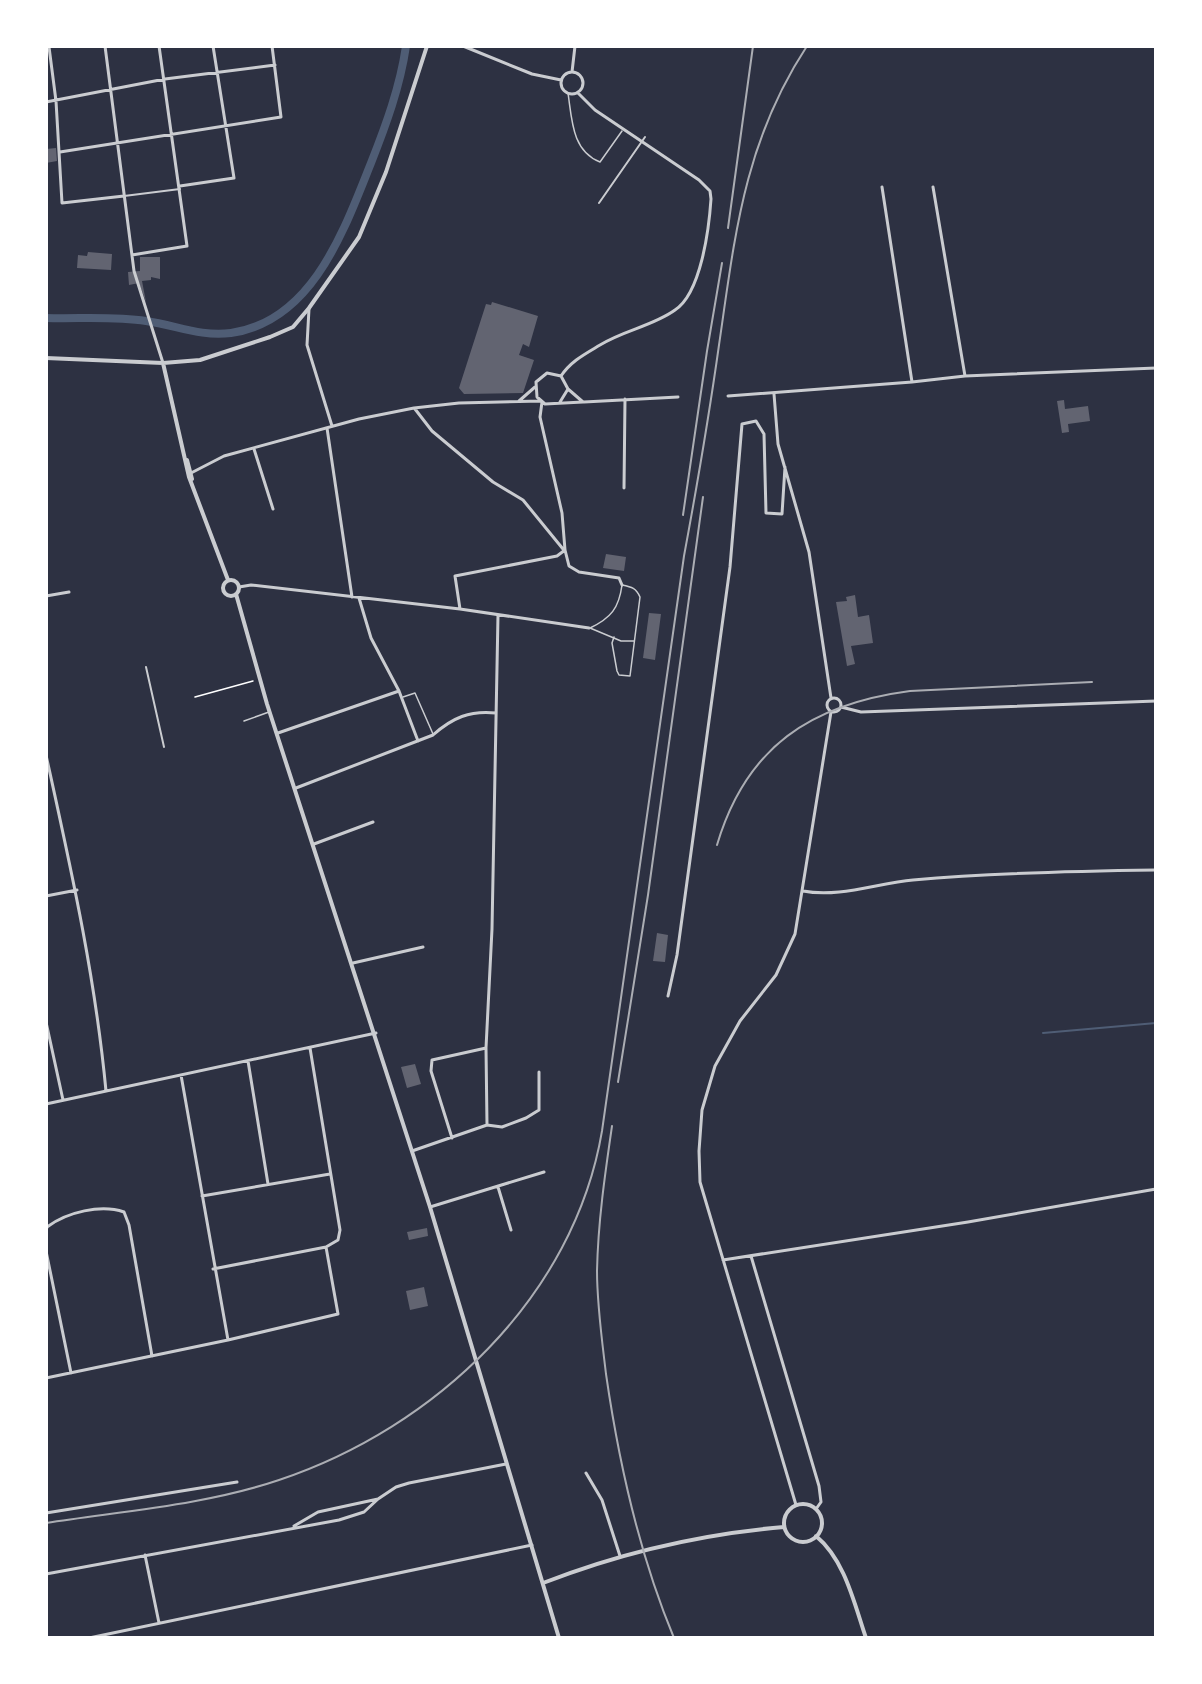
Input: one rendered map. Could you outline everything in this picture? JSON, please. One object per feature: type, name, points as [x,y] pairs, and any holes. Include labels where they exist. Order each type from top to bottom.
[{"type":"street","points":[[105,46],[132,255],[144,309],[163,363],[192,483],[228,580]]},
{"type":"street","points":[[132,255],[187,246],[159,46]]},
{"type":"street","points":[[48,47],[56,100],[62,203],[124,196],[234,178],[213,46]]},
{"type":"street","points":[[60,152],[281,117],[272,46]]},
{"type":"street","points":[[46,358],[163,363],[200,360],[270,337],[292,327],[351,251],[375,202],[427,46]]},
{"type":"street","points":[[463,46],[532,74],[561,80]]},
{"type":"street","points":[[572,72],[575,46]]},
{"type":"street","points":[[46,102],[165,79],[275,65]]},
{"type":"street","points":[[561,375],[572,362],[605,342],[676,310],[687,300],[696,284],[711,208],[710,191],[699,180],[589,105],[578,93],[568,93],[562,87],[561,80],[565,74],[572,72],[583,78],[584,85],[578,93]]},
{"type":"street","points":[[599,203],[645,137]]},
{"type":"street","points":[[933,187],[965,376]]},
{"type":"street","points":[[882,188],[912,382]]},
{"type":"street","points":[[309,308],[307,345],[332,426]]},
{"type":"street","points":[[728,396],[774,394],[965,376],[1155,368]]},
{"type":"street","points":[[518,402],[535,387],[539,378],[547,373],[561,375]]},
{"type":"street","points":[[561,375],[568,388],[583,402]]},
{"type":"street","points":[[535,387],[541,401],[540,417],[562,513],[565,550],[569,566],[579,572],[619,578],[622,585]]},
{"type":"street","points":[[560,402],[568,388]]},
{"type":"street","points":[[774,394],[778,444],[809,552],[831,698],[827,706],[831,712],[795,934],[786,957],[728,1039],[715,1066],[702,1110],[699,1150],[700,1182],[796,1505]]},
{"type":"street","points":[[191,473],[224,456],[332,426],[414,408],[459,403],[541,401],[553,405],[560,402],[678,397]]},
{"type":"street","points":[[624,488],[626,399]]},
{"type":"street","points":[[414,408],[432,431],[458,453],[493,482],[523,500],[565,550]]},
{"type":"street","points":[[668,996],[677,955],[728,586],[736,510],[740,429],[746,421],[756,422],[764,434],[766,513],[782,513],[785,467]]},
{"type":"street","points":[[327,428],[352,597]]},
{"type":"street","points":[[254,448],[273,509]]},
{"type":"street","points":[[185,457],[192,483]]},
{"type":"street","points":[[460,609],[455,576],[557,556],[565,550]]},
{"type":"street","points":[[228,580],[236,581],[239,587],[236,594],[270,712],[376,1033],[410,1152],[430,1207],[560,1638]]},
{"type":"street","points":[[228,580],[223,587],[225,593],[230,596],[236,594]]},
{"type":"street","points":[[239,587],[251,585],[460,609],[589,628]]},
{"type":"street","points":[[46,596],[69,592]]},
{"type":"street","points":[[359,598],[371,638],[399,691],[418,741]]},
{"type":"street","points":[[487,1125],[486,1048],[492,929],[498,615]]},
{"type":"street","points":[[146,667],[164,747]]},
{"type":"street","points":[[278,733],[399,691]]},
{"type":"street","points":[[831,698],[839,700],[841,707]]},
{"type":"street","points":[[841,707],[861,712],[1155,701]]},
{"type":"street","points":[[831,712],[838,711],[841,707]]},
{"type":"street","points":[[296,788],[433,735],[448,721],[471,713],[496,713]]},
{"type":"street","points":[[46,755],[77,890],[93,977],[106,1091]]},
{"type":"street","points":[[314,844],[373,822]]},
{"type":"street","points":[[803,891],[862,889],[909,880],[974,876],[1155,870]]},
{"type":"street","points":[[46,896],[77,890]]},
{"type":"street","points":[[353,963],[423,947]]},
{"type":"street","points":[[46,1023],[63,1100]]},
{"type":"street","points":[[46,1104],[376,1033]]},
{"type":"street","points":[[213,1269],[326,1247],[338,1240],[340,1230],[310,1048]]},
{"type":"street","points":[[452,1138],[431,1071],[432,1060],[486,1048]]},
{"type":"street","points":[[248,1061],[268,1184]]},
{"type":"street","points":[[410,1152],[487,1125],[502,1127],[526,1118],[539,1110],[539,1072]]},
{"type":"street","points":[[181,1076],[213,1269],[228,1341]]},
{"type":"street","points":[[430,1207],[544,1172]]},
{"type":"street","points":[[201,1196],[330,1174]]},
{"type":"street","points":[[498,1187],[511,1230]]},
{"type":"street","points":[[723,1260],[1155,1190]]},
{"type":"street","points":[[46,1231],[47,1227],[59,1218],[109,1207],[124,1212],[129,1226],[152,1356]]},
{"type":"street","points":[[46,1378],[228,1341],[338,1314],[326,1247]]},
{"type":"street","points":[[46,1251],[71,1374]]},
{"type":"street","points":[[750,1256],[819,1486],[821,1502],[816,1509]]},
{"type":"street","points":[[46,1574],[356,1516],[372,1507],[378,1499],[396,1487],[506,1464]]},
{"type":"street","points":[[586,1473],[602,1500],[620,1556]]},
{"type":"street","points":[[46,1512],[237,1482]]},
{"type":"street","points":[[293,1527],[324,1509],[378,1499]]},
{"type":"street","points":[[803,1504],[816,1509],[822,1523],[816,1536],[805,1542],[797,1541],[787,1534],[784,1527],[786,1514],[796,1505],[803,1504]]},
{"type":"street","points":[[543,1583],[620,1556],[721,1533],[784,1527]]},
{"type":"street","points":[[816,1536],[832,1554],[845,1578],[866,1638]]},
{"type":"street","points":[[89,1638],[532,1545]]},
{"type":"street","points":[[146,1556],[159,1623]]},
{"type":"lane","points":[[568,93],[579,146],[592,159],[600,162],[623,129]]},
{"type":"lane","points":[[589,628],[610,617],[620,600],[622,585],[636,590],[640,597],[630,676],[619,675],[612,643],[614,637]]},
{"type":"lane","points":[[589,628],[621,641],[634,641]]},
{"type":"lane","points":[[402,698],[415,693],[433,735]]},
{"type":"lane","points":[[244,721],[270,712]]},
{"type":"path","points":[[195,697],[260,679]]},
{"type":"building","points":[[56,148],[57,161],[46,163],[46,149]]},
{"type":"building","points":[[88,252],[112,254],[111,270],[77,268],[78,255],[87,256]]},
{"type":"building","points":[[140,257],[160,257],[160,279],[151,277],[151,280],[142,281],[146,302],[139,283],[129,285],[128,272],[140,271]]},
{"type":"building","points":[[492,302],[538,316],[529,347],[523,344],[519,355],[534,360],[523,393],[464,394],[459,388],[486,304],[491,305]]},
{"type":"building","points":[[1064,400],[1065,409],[1088,406],[1090,421],[1068,424],[1069,432],[1062,433],[1057,401]]},
{"type":"building","points":[[606,554],[626,557],[624,571],[603,568]]},
{"type":"building","points":[[855,595],[858,617],[869,615],[873,643],[851,646],[855,664],[847,666],[836,602],[847,601],[846,597]]},
{"type":"building","points":[[649,613],[661,614],[655,660],[643,658]]},
{"type":"building","points":[[657,933],[668,935],[665,962],[653,961]]},
{"type":"building","points":[[415,1064],[421,1084],[407,1088],[401,1067]]},
{"type":"building","points":[[427,1228],[428,1236],[409,1240],[407,1232]]},
{"type":"building","points":[[424,1287],[428,1306],[410,1310],[406,1291]]},
{"type":"waterway","points":[[46,318],[134,319],[198,332],[220,334],[259,325],[284,311],[304,292],[322,269],[349,216],[387,120],[406,46]]},
{"type":"waterway","points":[[1043,1033],[1156,1023]]},
{"type":"railway","points":[[728,228],[753,46]]},
{"type":"railway","points":[[46,1523],[222,1496],[279,1480],[337,1457],[391,1427],[442,1390],[488,1348],[529,1301],[562,1248],[586,1192],[602,1131],[684,556],[707,425],[737,227],[745,190],[769,118],[807,46]]},
{"type":"railway","points":[[683,515],[722,263]]},
{"type":"railway","points":[[618,1082],[648,895],[703,497]]},
{"type":"railway","points":[[717,845],[745,781],[765,757],[787,736],[813,720],[842,707],[874,697],[910,691],[1092,682]]},
{"type":"railway","points":[[612,1126],[600,1216],[597,1271],[606,1374],[617,1441],[632,1508],[650,1574],[674,1638]]}]
